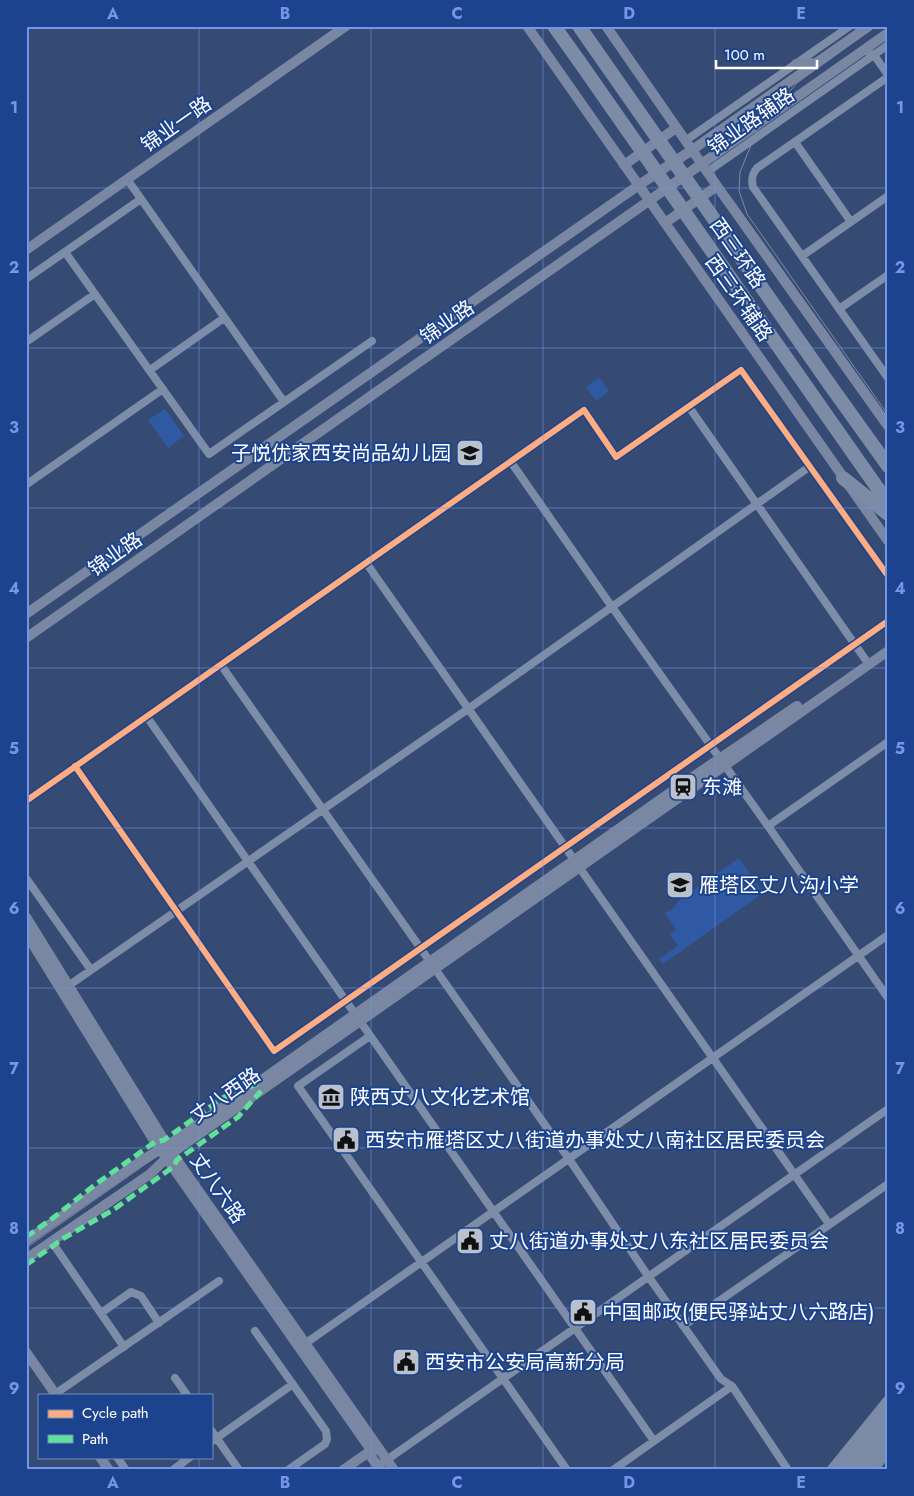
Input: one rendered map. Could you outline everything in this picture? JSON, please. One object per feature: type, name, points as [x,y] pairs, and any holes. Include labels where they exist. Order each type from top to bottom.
[{"type":"highway","name":"西三环路","points":[[554,26],[888,503]]},
{"type":"highway","name":"西三环路","points":[[579,26],[888,466]]},
{"type":"highway","points":[[843,478],[888,514]]},
{"type":"highway","points":[[845,1470],[888,1417]]},
{"type":"highway","points":[[858,1470],[888,1433]]},
{"type":"main road","name":"锦业一路","points":[[26,242],[335,26]]},
{"type":"main road","name":"锦业一路","points":[[26,250],[346,26]]},
{"type":"main road","name":"西三环辅路","points":[[527,26],[888,541]]},
{"type":"main road","points":[[606,26],[704,168],[888,426]]},
{"type":"main road","name":"锦业路","points":[[26,614],[638,185],[692,150],[869,26]]},
{"type":"main road","name":"锦业路","points":[[26,638],[650,201],[704,168],[888,34]]},
{"type":"main road","points":[[796,64],[816,63]]},
{"type":"main road","points":[[624,165],[676,128]]},
{"type":"main road","points":[[665,223],[717,186]]},
{"type":"main road","name":"丈八西路","points":[[722,762],[888,643]]},
{"type":"main road","name":"丈八西路","points":[[26,1242],[167,1151],[576,864],[681,785],[722,762],[888,651]]},
{"type":"main road","name":"丈八六路","points":[[26,917],[167,1151],[306,1343],[378,1457]]},
{"type":"main road","name":"丈八六路","points":[[26,933],[167,1151],[378,1457],[394,1470]]},
{"type":"main road","name":"丈八西路","points":[[26,1259],[150,1174],[167,1151]]},
{"type":"main road","points":[[26,1352],[56,1394]]},
{"type":"main road","points":[[832,1470],[888,1401]]},
{"type":"main road","points":[[872,1470],[888,1450]]},
{"type":"main road","points":[[343,1470],[378,1457]]},
{"type":"main road","points":[[355,1470],[378,1457]]},
{"type":"main road","points":[[101,1458],[109,1470]]},
{"type":"street","name":"锦业路辅路","points":[[685,141],[850,26]]},
{"type":"street","name":"锦业路辅路","points":[[704,168],[888,45]]},
{"type":"street","points":[[863,51],[874,55],[888,76],[757,168],[753,174],[752,181],[753,187],[888,378]]},
{"type":"street","points":[[795,142],[851,222]]},
{"type":"street","points":[[127,179],[284,402]]},
{"type":"street","points":[[802,256],[888,196]]},
{"type":"street","points":[[26,279],[141,199]]},
{"type":"street","points":[[65,252],[209,454],[372,340]]},
{"type":"street","points":[[839,309],[888,275]]},
{"type":"street","points":[[26,342],[95,294]]},
{"type":"street","points":[[150,370],[224,318]]},
{"type":"street","points":[[26,801],[367,564],[584,410],[616,457],[741,370],[888,576]]},
{"type":"street","points":[[26,483],[163,389]]},
{"type":"street","points":[[689,407],[865,659]]},
{"type":"street","points":[[510,462],[888,998]]},
{"type":"street","points":[[68,986],[468,709],[809,467]]},
{"type":"street","points":[[367,564],[829,1224]]},
{"type":"street","points":[[76,766],[274,1051],[888,622]]},
{"type":"street","points":[[221,665],[569,1159],[683,1326],[721,1378],[732,1386],[788,1470]]},
{"type":"street","points":[[147,717],[654,1441]]},
{"type":"street","points":[[768,826],[888,742]]},
{"type":"street","points":[[26,878],[91,970]]},
{"type":"street","points":[[306,1343],[888,935]]},
{"type":"street","points":[[370,1036],[298,1086],[567,1470]]},
{"type":"street","points":[[378,1457],[502,1378],[888,1109]]},
{"type":"street","points":[[683,1326],[829,1224],[886,1188]]},
{"type":"street","points":[[54,1245],[124,1347]]},
{"type":"street","points":[[56,1394],[219,1281]]},
{"type":"street","points":[[101,1313],[131,1292],[141,1296],[160,1322]]},
{"type":"street","points":[[255,1331],[326,1431],[327,1440],[325,1444],[288,1470]]},
{"type":"street","points":[[175,1378],[186,1394]]},
{"type":"street","points":[[239,1470],[214,1440],[293,1384]]},
{"type":"street","points":[[614,1470],[732,1386]]},
{"type":"street","points":[[118,1458],[126,1470]]},
{"type":"street","points":[[173,1470],[189,1458]]},
{"type":"shaded area","points":[[599,377],[609,391],[596,401],[586,387]]},
{"type":"shaded area","points":[[165,409],[184,436],[168,448],[148,420]]},
{"type":"shaded area","points":[[739,858],[763,893],[663,964],[659,959],[678,946],[670,934],[676,929],[665,913],[673,909],[677,902]]},
{"type":"tram line","points":[[876,26],[797,83],[758,128],[740,172],[739,191],[747,214],[888,415]]},
{"type":"tram line","points":[[26,1248],[622,830],[674,799],[888,648]]},
{"type":"tram line","points":[[656,802],[708,767]]},
{"type":"marked path","points":[[26,1237],[155,1142],[164,1140],[224,1097],[257,1084]]},
{"type":"marked path","points":[[26,1265],[64,1238],[113,1210],[173,1167],[177,1160],[238,1117],[261,1091]]},
{"type":"cycle path","points":[[26,801],[584,410],[616,457],[741,370],[888,576]]},
{"type":"cycle path","points":[[75,766],[274,1051],[888,621]]},
{"type":"place","name":"子悦优家西安尚品幼儿园","points":[[470,453]]},
{"type":"place","name":"东滩","points":[[683,787]]},
{"type":"place","name":"雁塔区丈八沟小学","points":[[680,885]]},
{"type":"place","name":"陕西丈八文化艺术馆","points":[[331,1097]]},
{"type":"place","name":"西安市雁塔区丈八街道办事处丈八南社区居民委员会","points":[[346,1140]]},
{"type":"place","name":"丈八街道办事处丈八东社区居民委员会","points":[[470,1241]]},
{"type":"place","name":"中国邮政(便民驿站丈八六路店)","points":[[583,1312]]},
{"type":"place","name":"西安市公安局高新分局","points":[[406,1362]]}]
